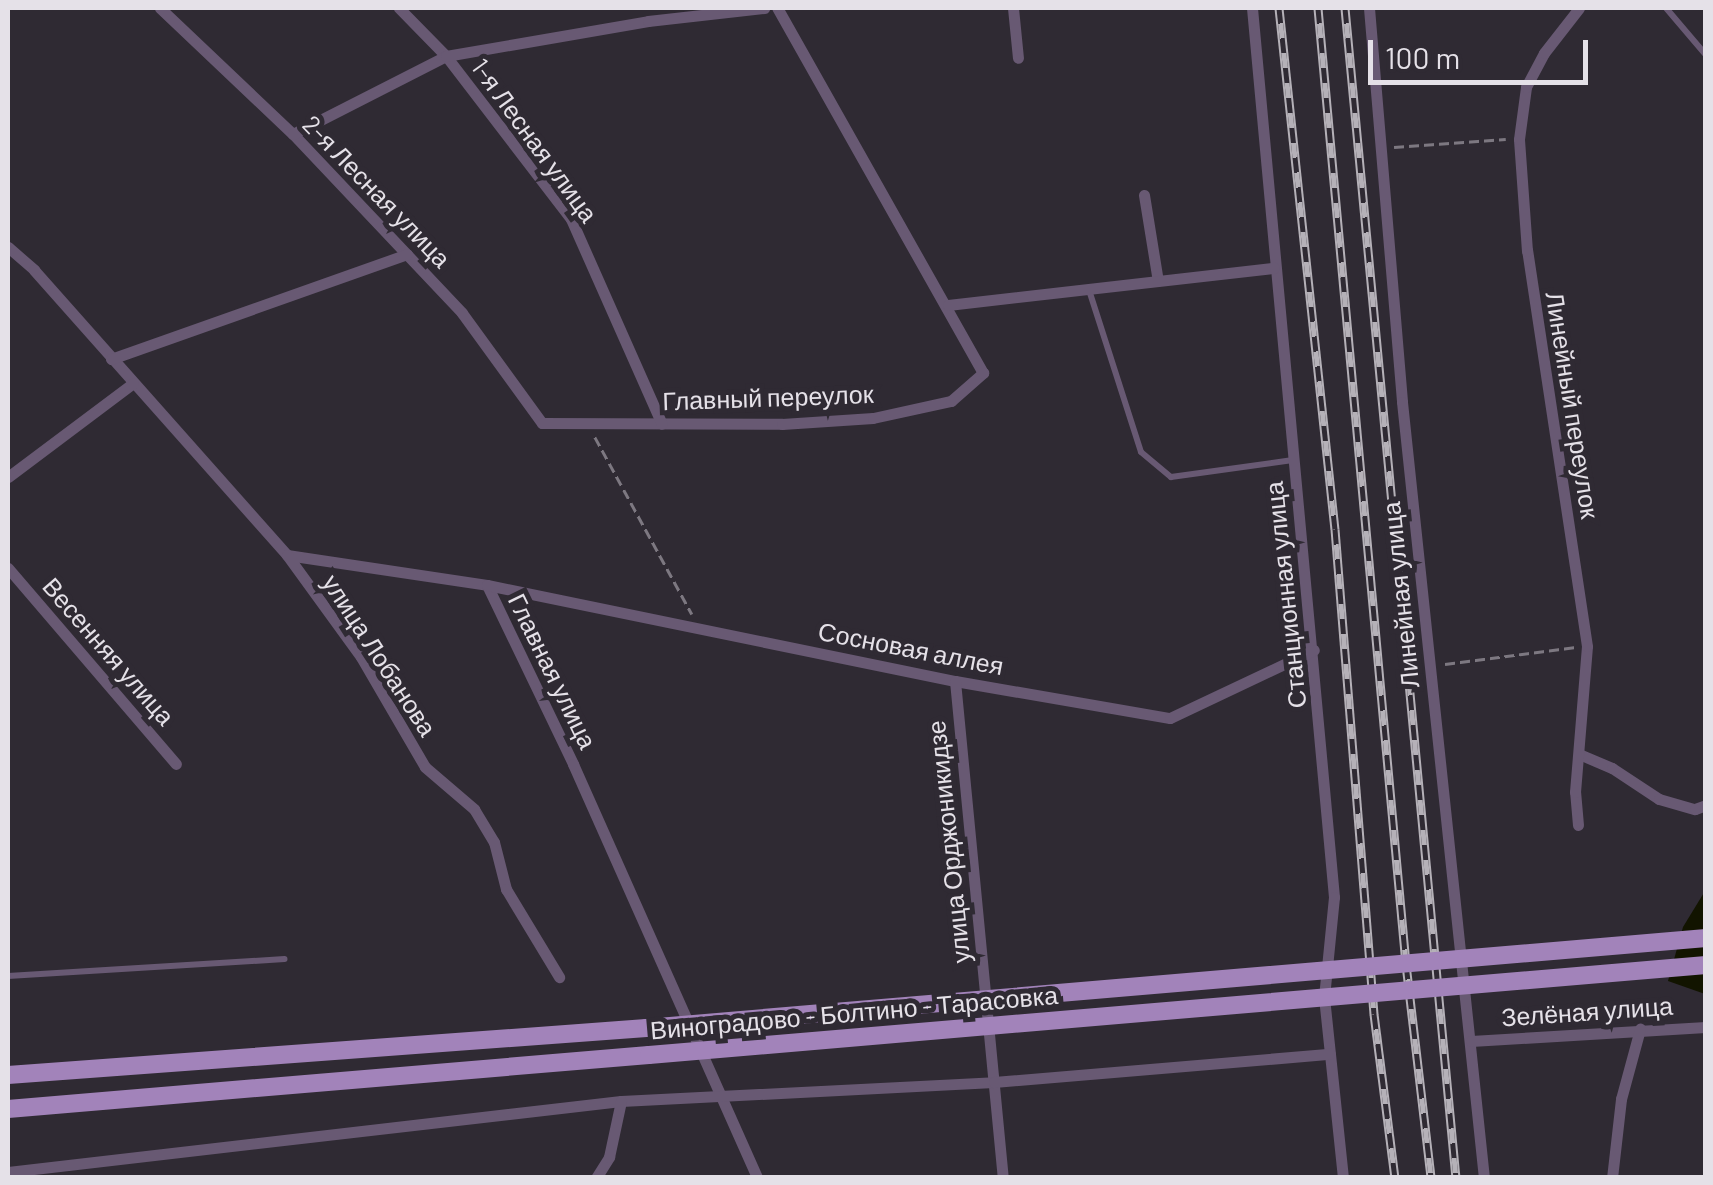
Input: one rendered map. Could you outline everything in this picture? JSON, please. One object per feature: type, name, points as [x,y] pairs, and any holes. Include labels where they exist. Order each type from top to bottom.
[{"type":"main road","name":"Виноградово - Болтино - Тарасовка","points":[[8,1075],[646,1028],[1706,938]]},
{"type":"main road","name":"Виноградово - Болтино - Тарасовка","points":[[8,1108],[1706,966]]},
{"type":"street","name":"2-я Лесная улица","points":[[160,8],[292,134],[462,313],[542,423]]},
{"type":"street","name":"1-я Лесная улица","points":[[399,8],[446,56],[570,219],[662,424]]},
{"type":"street","points":[[292,134],[446,56],[648,21],[764,8]]},
{"type":"street","points":[[777,8],[948,305],[1274,268]]},
{"type":"street","points":[[1013,8],[1018,58]]},
{"type":"street","name":"Станционная улица","points":[[1252,8],[1334,897],[1324,997],[1344,1178]]},
{"type":"street","name":"Линейная улица","points":[[1369,8],[1378,149],[1484,1178]]},
{"type":"street","name":"Линейный переулок","points":[[1578,8],[1544,53],[1526,87],[1518,138],[1527,251],[1587,646],[1575,792],[1578,824]]},
{"type":"street","points":[[1144,194],[1158,281]]},
{"type":"street","points":[[8,247],[34,270],[287,556]]},
{"type":"street","points":[[111,359],[407,254]]},
{"type":"street","name":"Главный переулок","points":[[542,423],[782,424],[874,418],[951,402],[983,373],[948,305]]},
{"type":"street","points":[[8,478],[133,384]]},
{"type":"street","name":"Главная улица","points":[[287,556],[488,585],[573,764],[757,1178]]},
{"type":"street","name":"улица Лобанова","points":[[287,556],[361,657],[425,767],[474,808],[494,842],[506,890],[558,977]]},
{"type":"street","name":"Весенняя улица","points":[[8,568],[176,764]]},
{"type":"street","name":"Сосновая аллея","points":[[488,585],[955,681],[1170,718],[1314,650]]},
{"type":"street","name":"улица Орджоникидзе","points":[[955,681],[1003,1178]]},
{"type":"street","points":[[1580,754],[1612,768],[1659,799],[1694,810],[1706,806]]},
{"type":"street","name":"Зелёная улица","points":[[1471,1041],[1706,1027]]},
{"type":"street","points":[[1612,1178],[1622,1099],[1640,1029]]},
{"type":"street","points":[[8,1172],[621,1101],[722,1099],[994,1082],[1330,1054]]},
{"type":"street","points":[[596,1178],[609,1157],[621,1101]]},
{"type":"lane","points":[[1666,8],[1706,55]]},
{"type":"lane","points":[[1088,289],[1141,452],[1171,477],[1294,460]]},
{"type":"lane","points":[[8,976],[284,959]]},
{"type":"path","points":[[1378,149],[1518,138]]},
{"type":"path","points":[[587,423],[700,629]]},
{"type":"path","points":[[1430,666],[1587,646]]},
{"type":"shaded area","points":[[1705,891],[1705,994],[1668,981],[1683,927]]},
{"type":"railway","points":[[1279,8],[1335,529],[1374,1014],[1395,1178]]},
{"type":"railway","points":[[1318,8],[1406,964],[1431,1178]]},
{"type":"railway","points":[[1345,8],[1456,1178]]}]
